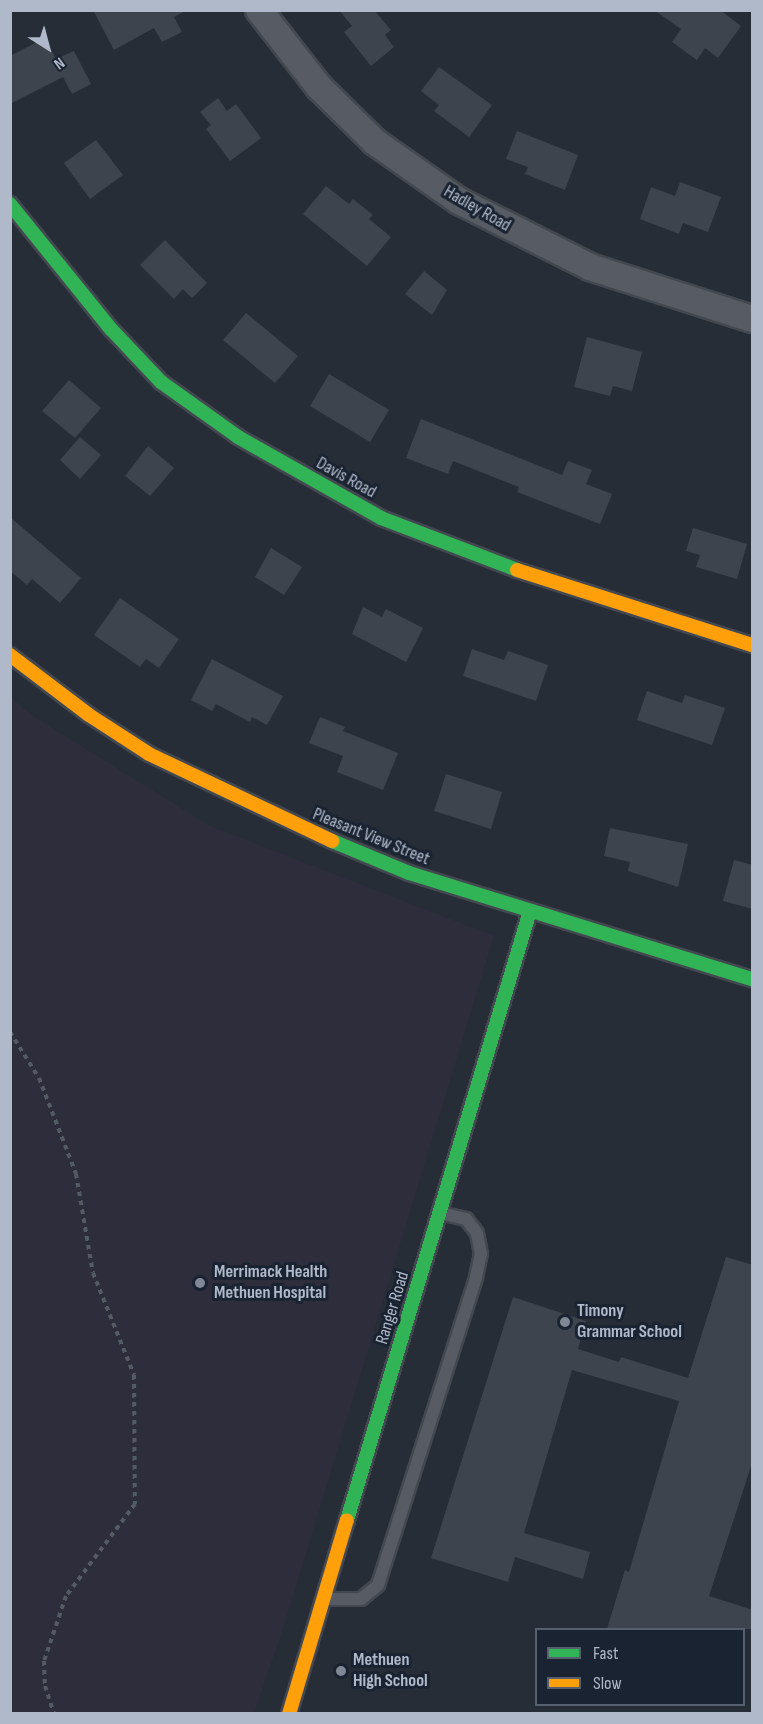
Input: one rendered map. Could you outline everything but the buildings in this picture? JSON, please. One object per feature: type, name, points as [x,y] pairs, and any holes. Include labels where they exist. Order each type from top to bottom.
[{"type":"street","name":"Hadley Road","points":[[259,10],[319,87],[375,142],[459,201],[590,267],[753,319]]},
{"type":"street","name":"Davis Road","points":[[10,204],[111,329],[161,382],[238,436],[381,518],[443,545],[753,645]]},
{"type":"street","name":"Pleasant View Street","points":[[10,656],[89,715],[149,754],[230,794],[409,873],[753,979]]},
{"type":"street","name":"Ranger Road","points":[[289,1713],[530,911]]},
{"type":"lane","points":[[323,1599],[362,1599],[378,1585],[476,1277],[481,1254],[477,1233],[466,1219],[440,1213]]},
{"type":"path","points":[[10,1032],[39,1078],[76,1174],[93,1273],[134,1375],[135,1504],[66,1596],[44,1661],[45,1686],[54,1713]]},
{"type":"shaded area","name":"Merrimack Health Methuen Hospital","points":[[11,697],[30,714],[210,826],[494,936],[283,1629],[254,1713],[11,1713]]},
{"type":"traffic: fast","points":[[10,204],[111,329],[161,382],[238,437],[381,518],[517,570]]},
{"type":"traffic: fast","points":[[332,841],[409,873],[752,979]]},
{"type":"traffic: fast","points":[[347,1520],[530,911]]},
{"type":"traffic: slow","points":[[517,570],[752,645]]},
{"type":"traffic: slow","points":[[10,655],[89,715],[149,754],[332,841]]},
{"type":"traffic: slow","points":[[289,1714],[347,1520]]},
{"type":"place","name":"Merrimack Health Methuen Hospital","points":[[200,1283]]},
{"type":"place","name":"Timony Grammar School","points":[[565,1322]]},
{"type":"place","name":"Methuen High School","points":[[341,1671]]}]
